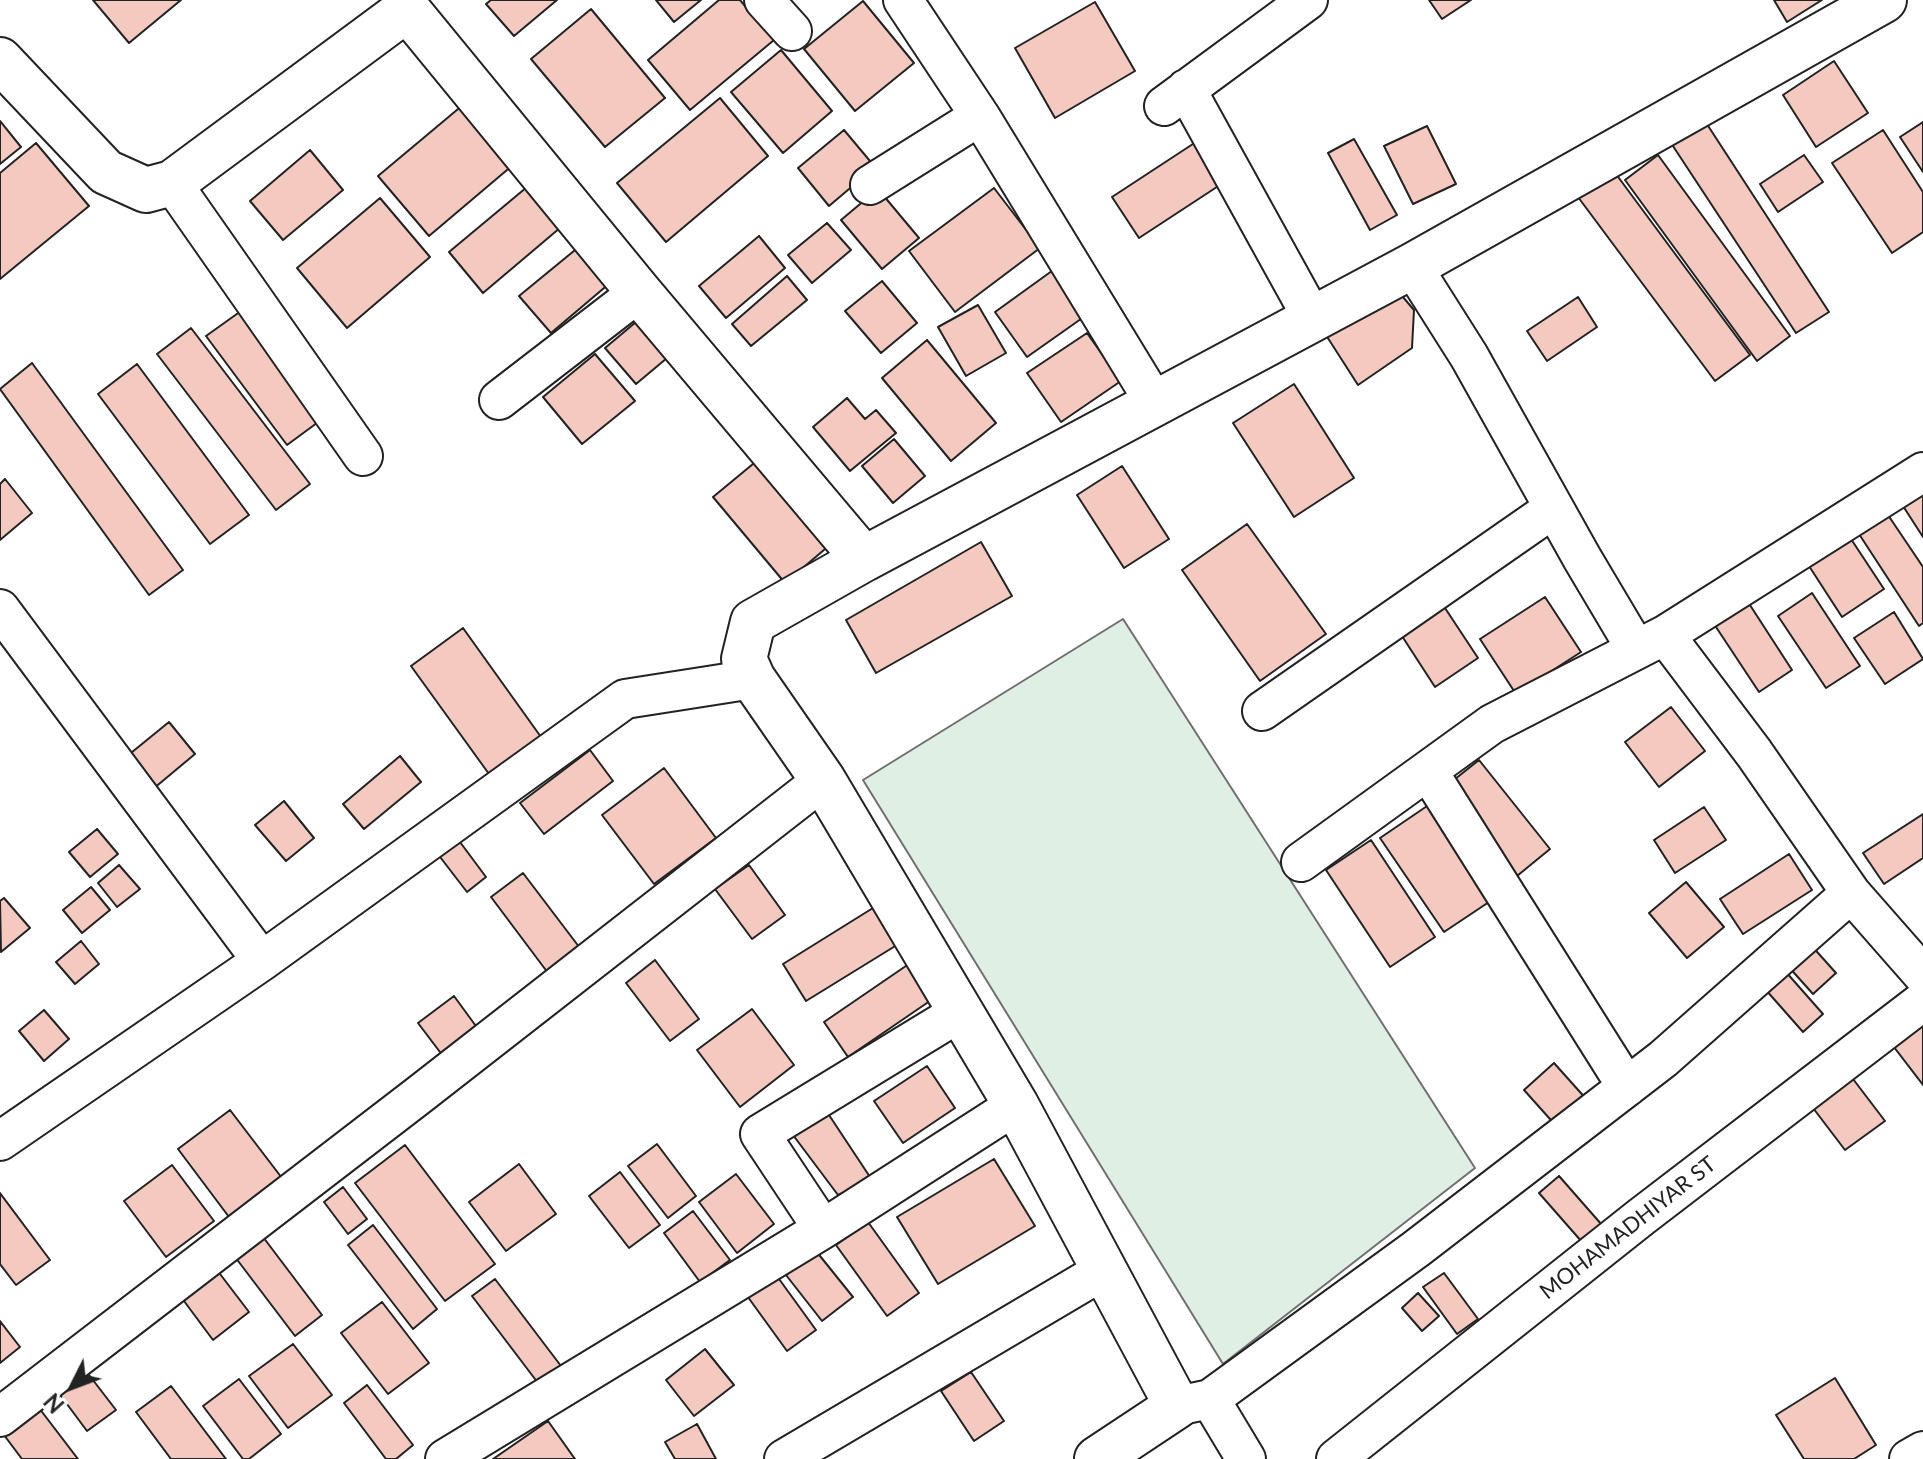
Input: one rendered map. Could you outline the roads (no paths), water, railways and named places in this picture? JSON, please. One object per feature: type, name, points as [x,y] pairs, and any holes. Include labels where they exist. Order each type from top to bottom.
[{"type":"street","points":[[764,0],[792,31]]},
{"type":"street","points":[[903,0],[980,116],[1155,403]]},
{"type":"street","points":[[1308,0],[1175,98],[1313,319]]},
{"type":"street","points":[[1246,1459],[1193,1402],[1104,1270],[1016,1105],[823,780],[753,679],[744,659],[753,622],[864,559],[1412,266],[1884,0]]},
{"type":"street","points":[[0,60],[106,172],[146,190],[172,183],[412,4],[639,292],[864,559]]},
{"type":"street","points":[[870,185],[980,116]]},
{"type":"street","points":[[172,183],[363,456]]},
{"type":"street","points":[[1412,266],[1469,356],[1554,508],[1651,642],[1754,753],[1851,893],[1923,975]]},
{"type":"street","points":[[499,400],[639,292]]},
{"type":"street","points":[[1301,862],[1492,724],[1651,642],[1923,472]]},
{"type":"street","points":[[1262,711],[1554,508]]},
{"type":"street","points":[[0,609],[262,961]]},
{"type":"street","points":[[0,1141],[262,961],[625,699],[753,679]]},
{"type":"street","points":[[1428,771],[1627,1087]]},
{"type":"street","points":[[0,1417],[823,780]]},
{"type":"street","points":[[1097,1459],[1193,1402],[1416,1249],[1663,1059],[1851,893]]},
{"type":"street","name":"MOHAMADHIYAR ST","points":[[1336,1459],[1641,1217],[1923,1001]]},
{"type":"street","points":[[823,1229],[760,1134],[960,1012]]},
{"type":"street","points":[[445,1459],[823,1229],[1016,1105]]},
{"type":"street","points":[[784,1459],[1104,1270]]},
{"type":"street","points":[[1909,1459],[1923,1451]]}]
